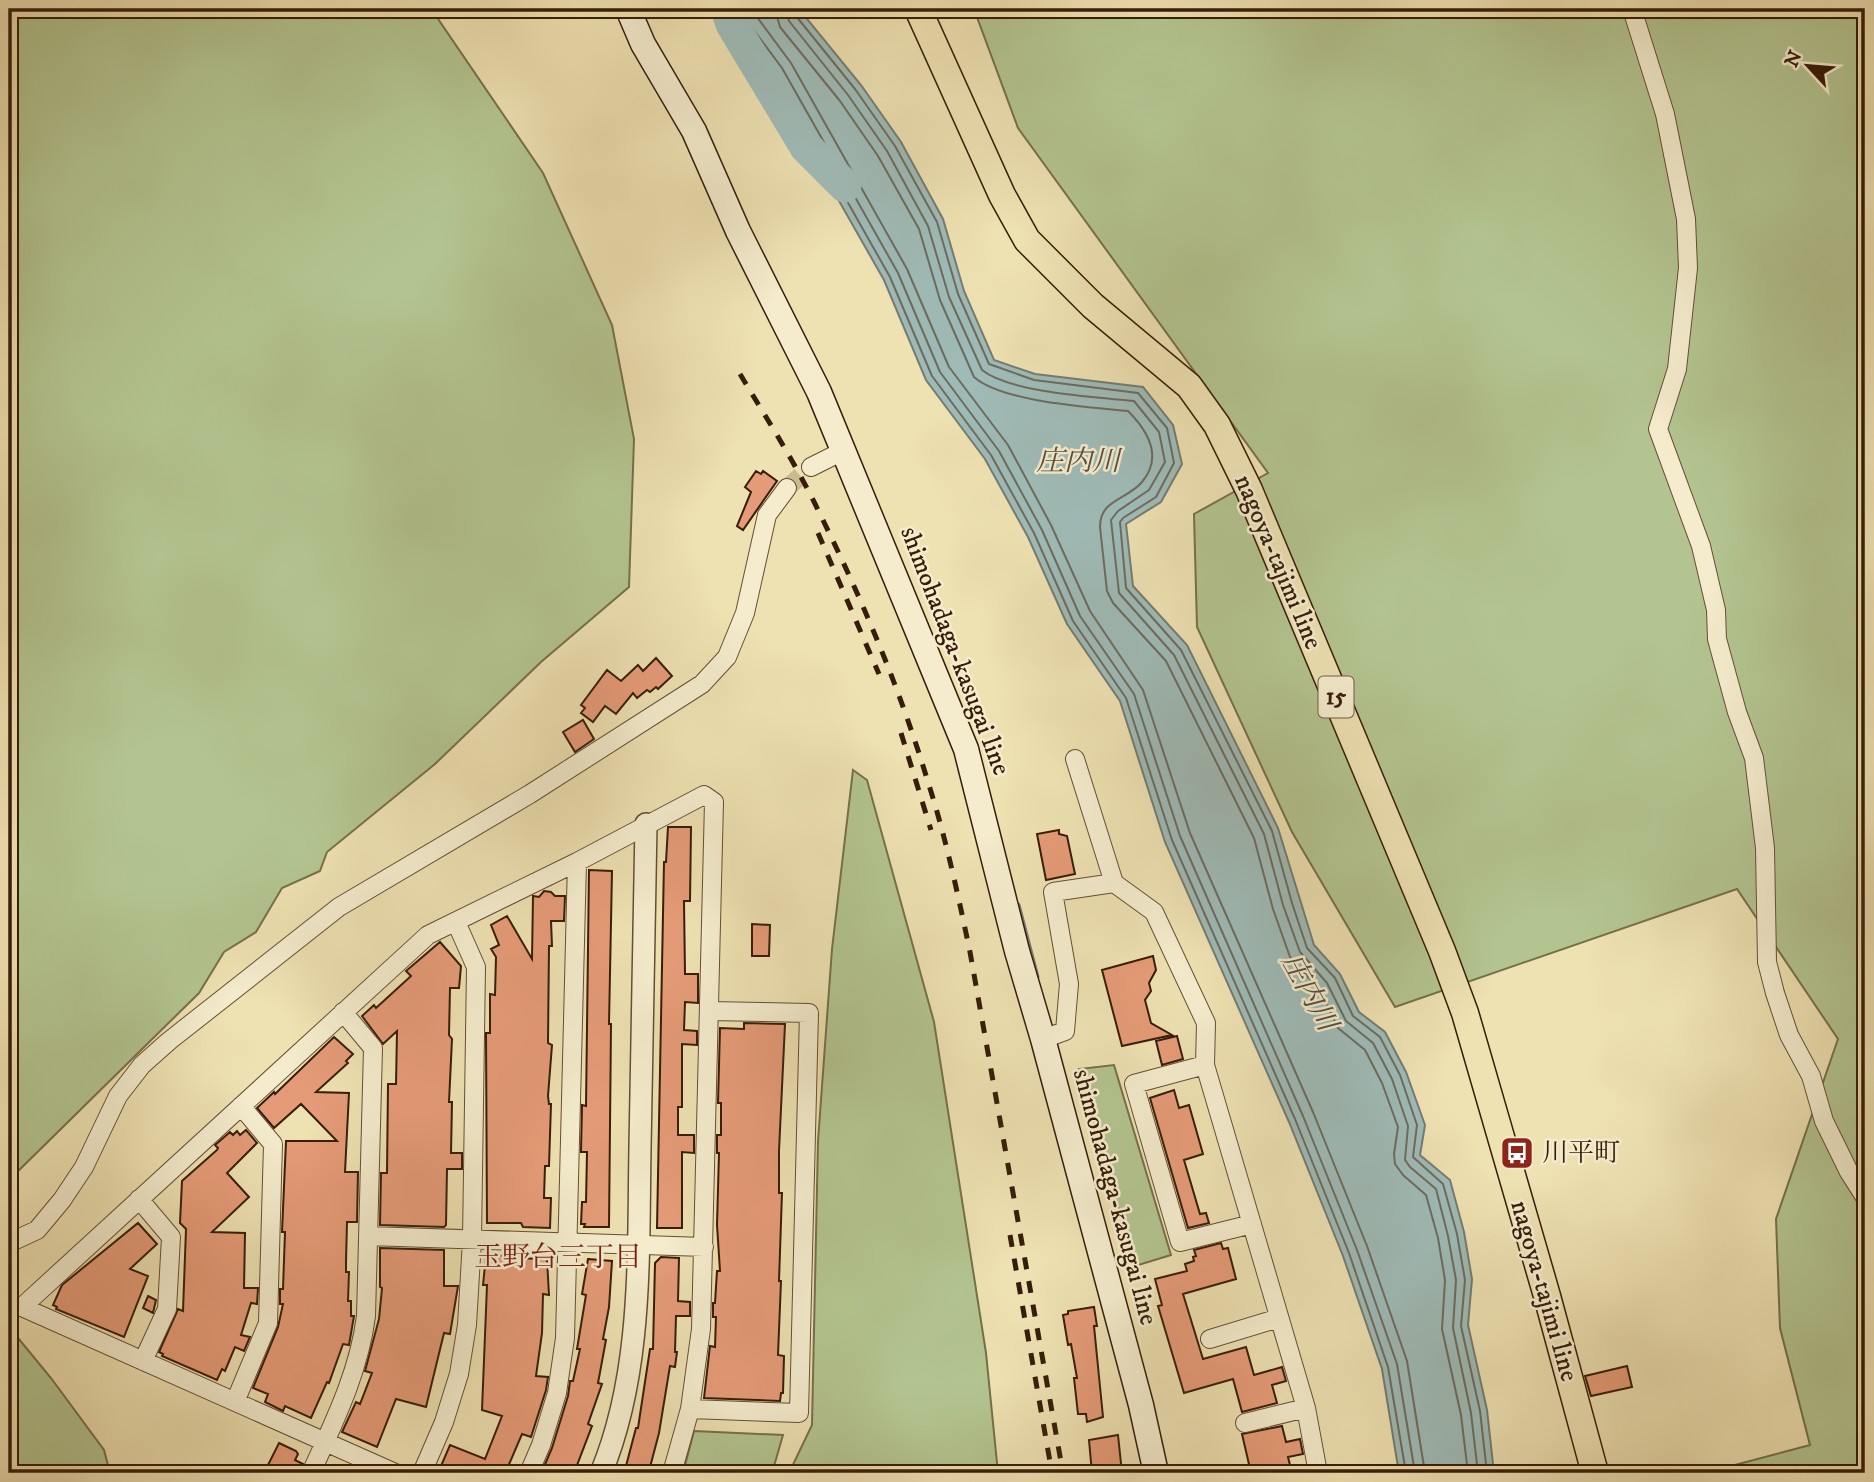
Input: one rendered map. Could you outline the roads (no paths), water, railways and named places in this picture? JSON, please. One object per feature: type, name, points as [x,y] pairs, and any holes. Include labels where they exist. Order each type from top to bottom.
[{"type":"main road","name":"shimohadaga-kasugai line","points":[[628,9],[643,44],[694,131],[738,231],[819,392],[966,749],[1017,951],[1141,1405],[1156,1473]]},
{"type":"main road","name":"nagoya-tajimi line","points":[[918,9],[1002,195],[1027,240],[1093,306],[1189,386],[1217,425],[1249,490],[1442,951],[1465,1013],[1595,1473]]},
{"type":"street","points":[[1632,9],[1665,114],[1686,219],[1688,268],[1678,369],[1658,429],[1701,546],[1716,610],[1717,639],[1737,712],[1754,758],[1765,848],[1767,962],[1775,993],[1789,1035],[1811,1076],[1824,1121],[1849,1172],[1865,1197]]},
{"type":"street","points":[[811,467],[844,451]]},
{"type":"street","points":[[9,1243],[37,1230],[62,1200],[84,1167],[118,1096],[142,1065],[169,1041],[339,907],[530,794],[702,684],[727,657],[746,612],[767,514],[787,488]]},
{"type":"street","points":[[1075,759],[1114,883],[1154,912],[1206,1023],[1205,1065],[1306,1408],[1318,1473]]},
{"type":"street","points":[[395,1473],[22,1307],[428,935],[578,862],[704,795],[714,802],[701,1329],[690,1409],[672,1473]]},
{"type":"street","points":[[601,1473],[617,1427],[632,1341],[638,1246],[646,824]]},
{"type":"street","points":[[529,1473],[557,1393],[565,1338],[578,862]]},
{"type":"street","points":[[1043,1039],[1065,1031],[1069,984],[1054,892],[1114,883]]},
{"type":"street","points":[[422,1473],[444,1422],[459,1374],[467,1325],[472,1240],[476,967],[456,922]]},
{"type":"street","points":[[690,1409],[799,1413],[809,1013],[709,1011]]},
{"type":"street","points":[[311,1473],[355,1373],[363,1345],[366,1316],[373,1048],[343,1012]]},
{"type":"street","points":[[1205,1065],[1133,1084],[1180,1242],[1252,1224]]},
{"type":"street","points":[[235,1402],[268,1323],[273,1144],[241,1106]]},
{"type":"street","points":[[139,1199],[171,1237],[167,1308],[144,1362]]},
{"type":"street","points":[[369,1237],[704,1247]]},
{"type":"street","points":[[1210,1339],[1279,1318]]},
{"type":"street","points":[[1245,1423],[1306,1408]]},
{"type":"water","name":"庄内川","points":[[718,9],[799,9],[861,85],[901,142],[943,219],[964,291],[994,360],[1035,374],[1143,387],[1173,425],[1182,464],[1161,502],[1126,524],[1133,586],[1187,645],[1278,828],[1314,945],[1340,974],[1359,1012],[1385,1032],[1406,1072],[1425,1125],[1420,1155],[1450,1180],[1464,1232],[1472,1279],[1468,1325],[1487,1410],[1494,1473],[1399,1473],[1382,1369],[1343,1256],[1289,1122],[1165,842],[1120,701],[1067,624],[1028,537],[985,459],[926,380],[884,280],[768,76]]},
{"type":"waterway","name":"庄内川","points":[[727,9],[732,24],[806,147],[845,186]]},
{"type":"waterway","points":[[1018,905],[1037,977]]},
{"type":"tunnel","points":[[787,488],[811,467]]},
{"type":"railway","points":[[740,374],[801,477],[850,578],[893,679],[934,803],[970,952],[1063,1473]]},
{"type":"railway","points":[[818,533],[879,674]]},
{"type":"railway","points":[[901,733],[931,830]]},
{"type":"railway","points":[[1010,1235],[1052,1473]]},
{"type":"place","name":"川平町","points":[[1517,1153]]},
{"type":"district","name":"玉野台三丁目","points":[[558,1257]]}]
